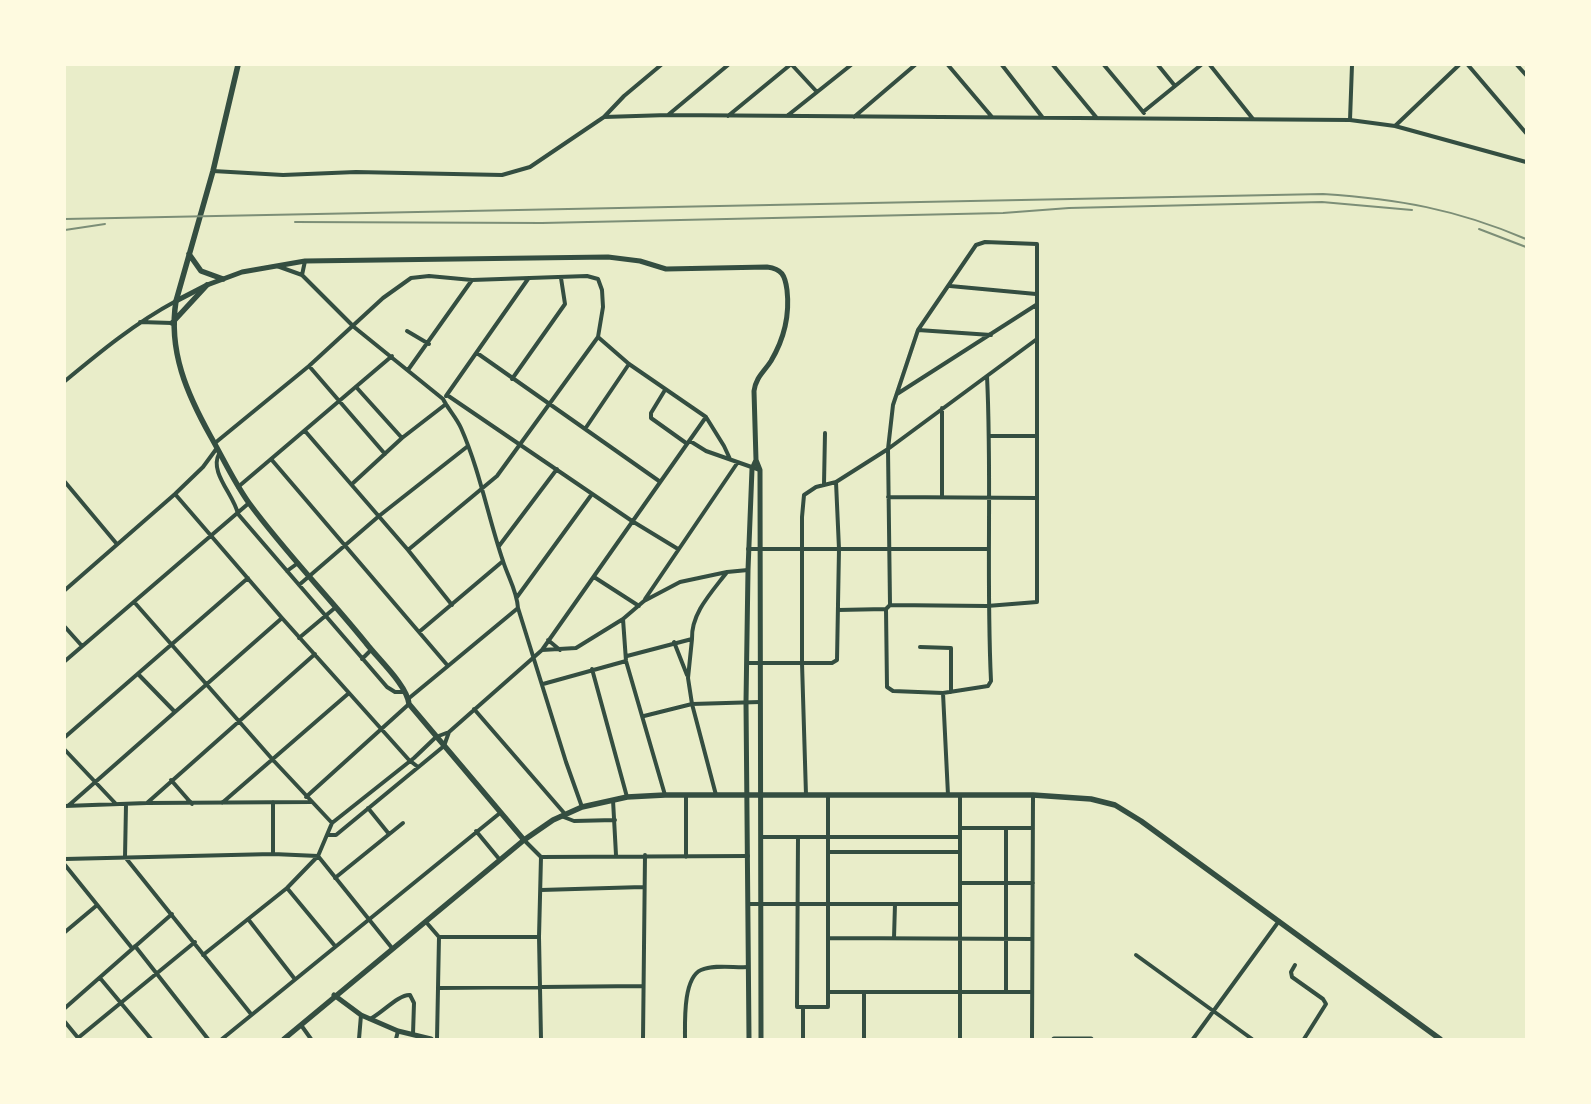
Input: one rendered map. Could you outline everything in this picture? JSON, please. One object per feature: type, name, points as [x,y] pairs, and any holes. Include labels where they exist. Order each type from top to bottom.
[{"type":"main road","points":[[238,65],[213,171],[176,301],[172,322],[176,353],[190,396],[217,449],[249,503],[337,607],[404,692],[409,702],[436,737],[524,840]]},
{"type":"main road","points":[[189,254],[201,271],[223,279]]},
{"type":"main road","points":[[172,322],[207,285]]},
{"type":"main road","points":[[284,1039],[334,995],[426,922],[524,840],[563,815],[582,807],[627,797],[665,795],[1033,795],[1074,796],[1115,805],[1141,821],[1440,1039]]},
{"type":"street","points":[[213,171],[283,175],[356,172],[502,176],[530,167],[604,117],[624,96],[661,65]]},
{"type":"street","points":[[668,116],[728,65]]},
{"type":"street","points":[[727,116],[791,65],[817,92]]},
{"type":"street","points":[[787,116],[851,65]]},
{"type":"street","points":[[854,117],[916,65]]},
{"type":"street","points":[[948,65],[992,117]]},
{"type":"street","points":[[1002,65],[1043,118]]},
{"type":"street","points":[[1053,65],[1096,117]]},
{"type":"street","points":[[1104,65],[1148,117]]},
{"type":"street","points":[[1158,65],[1175,86]]},
{"type":"street","points":[[1143,112],[1201,65]]},
{"type":"street","points":[[1210,65],[1253,119]]},
{"type":"street","points":[[1350,120],[1352,65]]},
{"type":"street","points":[[1395,126],[1460,65]]},
{"type":"street","points":[[1468,65],[1526,133]]},
{"type":"street","points":[[1517,65],[1526,75]]},
{"type":"street","points":[[604,117],[1148,117],[1350,120],[1395,126],[1526,162]]},
{"type":"street","points":[[838,610],[886,609],[890,605],[987,606],[1037,602],[1036,294],[1039,246],[1035,244],[980,243],[973,249],[950,286],[918,330],[889,422],[888,550],[890,605]]},
{"type":"street","points":[[65,381],[140,322],[176,301],[207,285],[242,272],[276,265],[305,261],[608,257],[636,260],[666,269],[767,267],[781,271],[785,276],[787,294],[786,329],[769,363],[755,382],[754,406],[756,460],[760,470],[758,548],[761,1039]]},
{"type":"street","points":[[302,275],[305,261]]},
{"type":"street","points":[[276,265],[302,275],[354,327],[443,399],[453,413],[468,446],[483,489],[503,561],[518,597],[518,608],[582,807]]},
{"type":"street","points":[[65,590],[116,543],[175,494],[203,467],[217,449],[354,327],[383,298],[412,278],[429,276],[472,280],[587,276],[598,279],[601,282],[603,307],[598,337],[497,476],[408,550]]},
{"type":"street","points":[[512,379],[565,304],[561,278]]},
{"type":"street","points":[[443,399],[528,279]]},
{"type":"street","points":[[408,370],[429,344],[472,280]]},
{"type":"street","points":[[950,286],[1036,294]]},
{"type":"street","points":[[896,395],[1036,305]]},
{"type":"street","points":[[140,322],[172,322]]},
{"type":"street","points":[[918,330],[991,335]]},
{"type":"street","points":[[407,331],[429,344]]},
{"type":"street","points":[[598,337],[629,364],[706,417],[730,459]]},
{"type":"street","points":[[806,795],[802,662],[802,517],[804,495],[824,484],[836,482],[888,449],[1037,339]]},
{"type":"street","points":[[476,353],[659,482]]},
{"type":"street","points":[[238,487],[340,400],[357,388],[392,356]]},
{"type":"street","points":[[585,429],[629,364]]},
{"type":"street","points":[[309,366],[386,454]]},
{"type":"street","points":[[886,609],[887,687],[893,691],[943,693],[990,685],[987,606],[990,436],[987,376]]},
{"type":"street","points":[[357,388],[402,438]]},
{"type":"street","points":[[666,390],[651,413],[651,418],[688,442],[706,451],[752,469],[760,470]]},
{"type":"street","points":[[447,395],[632,522],[678,550]]},
{"type":"street","points":[[352,484],[402,438],[446,404]]},
{"type":"street","points":[[942,408],[942,497]]},
{"type":"street","points":[[204,955],[287,888],[318,856],[332,823],[436,737],[449,732],[542,650],[706,417]]},
{"type":"street","points":[[304,431],[352,484],[452,605]]},
{"type":"street","points":[[824,484],[825,432]]},
{"type":"street","points":[[990,436],[1037,436]]},
{"type":"street","points":[[299,585],[379,516],[468,446]]},
{"type":"street","points":[[217,449],[216,462],[218,473],[234,501],[238,514],[387,687],[395,692],[404,692]]},
{"type":"street","points":[[272,459],[448,666]]},
{"type":"street","points":[[748,1039],[746,702],[748,549],[752,469],[756,460]]},
{"type":"street","points":[[542,650],[576,648],[623,619],[639,606],[738,462]]},
{"type":"street","points":[[499,546],[557,470]]},
{"type":"street","points":[[65,482],[116,543]]},
{"type":"street","points":[[747,663],[835,662],[839,549],[836,482]]},
{"type":"street","points":[[175,494],[299,638],[409,760],[418,767]]},
{"type":"street","points":[[518,597],[592,494]]},
{"type":"street","points":[[888,497],[1037,498]]},
{"type":"street","points":[[65,661],[135,603],[249,503]]},
{"type":"street","points":[[748,549],[988,549]]},
{"type":"street","points":[[418,632],[503,561]]},
{"type":"street","points":[[287,571],[298,563]]},
{"type":"street","points":[[644,601],[680,582],[727,572],[748,570]]},
{"type":"street","points":[[688,678],[692,639],[691,627],[695,616],[727,572]]},
{"type":"street","points":[[594,577],[639,606]]},
{"type":"street","points":[[65,738],[248,578]]},
{"type":"street","points":[[135,603],[306,797],[332,823]]},
{"type":"street","points":[[299,638],[337,607]]},
{"type":"street","points":[[306,797],[382,730],[448,666],[518,608]]},
{"type":"street","points":[[66,806],[282,618]]},
{"type":"street","points":[[623,619],[627,658],[665,795]]},
{"type":"street","points":[[65,626],[82,646]]},
{"type":"street","points":[[543,684],[674,642],[692,639]]},
{"type":"street","points":[[548,640],[560,650]]},
{"type":"street","points":[[674,642],[688,678],[692,704],[716,795]]},
{"type":"street","points":[[920,648],[951,648],[951,692]]},
{"type":"street","points":[[362,659],[371,650]]},
{"type":"street","points":[[147,803],[315,654]]},
{"type":"street","points":[[592,669],[627,797]]},
{"type":"street","points":[[139,675],[174,711]]},
{"type":"street","points":[[943,693],[948,795]]},
{"type":"street","points":[[222,803],[349,694]]},
{"type":"street","points":[[644,716],[692,704],[760,702]]},
{"type":"street","points":[[474,709],[563,815],[574,822],[615,820]]},
{"type":"street","points":[[327,835],[336,835],[444,746],[449,732]]},
{"type":"street","points":[[65,750],[116,804]]},
{"type":"street","points":[[171,780],[192,804]]},
{"type":"street","points":[[686,795],[686,857]]},
{"type":"street","points":[[798,837],[797,1007],[828,1007],[828,795]]},
{"type":"street","points":[[960,795],[960,1039]]},
{"type":"street","points":[[1032,1039],[1033,795]]},
{"type":"street","points":[[614,800],[616,855]]},
{"type":"street","points":[[273,802],[273,854]]},
{"type":"street","points":[[66,806],[147,803],[311,802]]},
{"type":"street","points":[[126,805],[125,857],[251,1014]]},
{"type":"street","points":[[368,808],[389,834]]},
{"type":"street","points":[[222,1039],[294,978],[500,813]]},
{"type":"street","points":[[334,878],[403,823]]},
{"type":"street","points":[[960,828],[1033,828]]},
{"type":"street","points":[[1006,828],[1006,992]]},
{"type":"street","points":[[476,832],[500,860]]},
{"type":"street","points":[[761,837],[960,837]]},
{"type":"street","points":[[524,840],[541,857],[539,937],[541,1039]]},
{"type":"street","points":[[828,852],[960,852]]},
{"type":"street","points":[[65,859],[273,854],[318,856]]},
{"type":"street","points":[[541,857],[616,855],[748,856]]},
{"type":"street","points":[[318,856],[392,948]]},
{"type":"street","points":[[643,1039],[645,856]]},
{"type":"street","points":[[65,865],[96,906],[133,947],[208,1039]]},
{"type":"street","points":[[960,883],[1033,883]]},
{"type":"street","points":[[541,890],[644,887]]},
{"type":"street","points":[[287,888],[335,946]]},
{"type":"street","points":[[748,904],[960,904]]},
{"type":"street","points":[[894,938],[895,904]]},
{"type":"street","points":[[65,932],[96,906]]},
{"type":"street","points":[[65,1008],[172,914]]},
{"type":"street","points":[[248,919],[294,978]]},
{"type":"street","points":[[1193,1039],[1279,921]]},
{"type":"street","points":[[426,922],[439,938],[437,1039]]},
{"type":"street","points":[[439,938],[539,937]]},
{"type":"street","points":[[828,938],[1032,939]]},
{"type":"street","points":[[65,1022],[78,1038],[195,942]]},
{"type":"street","points":[[1136,955],[1215,1010],[1252,1039]]},
{"type":"street","points":[[1295,965],[1291,972],[1292,978],[1323,998],[1326,1004],[1304,1039]]},
{"type":"street","points":[[686,1039],[685,1008],[689,988],[696,974],[705,968],[748,967]]},
{"type":"street","points":[[100,978],[151,1039]]},
{"type":"street","points":[[439,988],[643,986]]},
{"type":"street","points":[[828,992],[1032,992]]},
{"type":"street","points":[[864,992],[864,1039]]},
{"type":"street","points":[[334,995],[361,1015],[398,1030],[431,1039]]},
{"type":"street","points":[[370,1019],[382,1013],[401,996],[410,995],[414,1003],[413,1034]]},
{"type":"street","points":[[803,1007],[803,1039]]},
{"type":"street","points":[[359,1039],[361,1015]]},
{"type":"street","points":[[301,1026],[311,1039]]},
{"type":"street","points":[[396,1039],[398,1030]]},
{"type":"street","points":[[1054,1039],[1091,1039]]},
{"type":"railway","points":[[65,219],[1323,194],[1377,199],[1426,207],[1475,220],[1526,239]]},
{"type":"railway","points":[[295,222],[542,223],[1003,213],[1069,208],[1322,202],[1412,210]]},
{"type":"railway","points":[[65,230],[105,224]]},
{"type":"railway","points":[[1479,229],[1526,247]]}]
